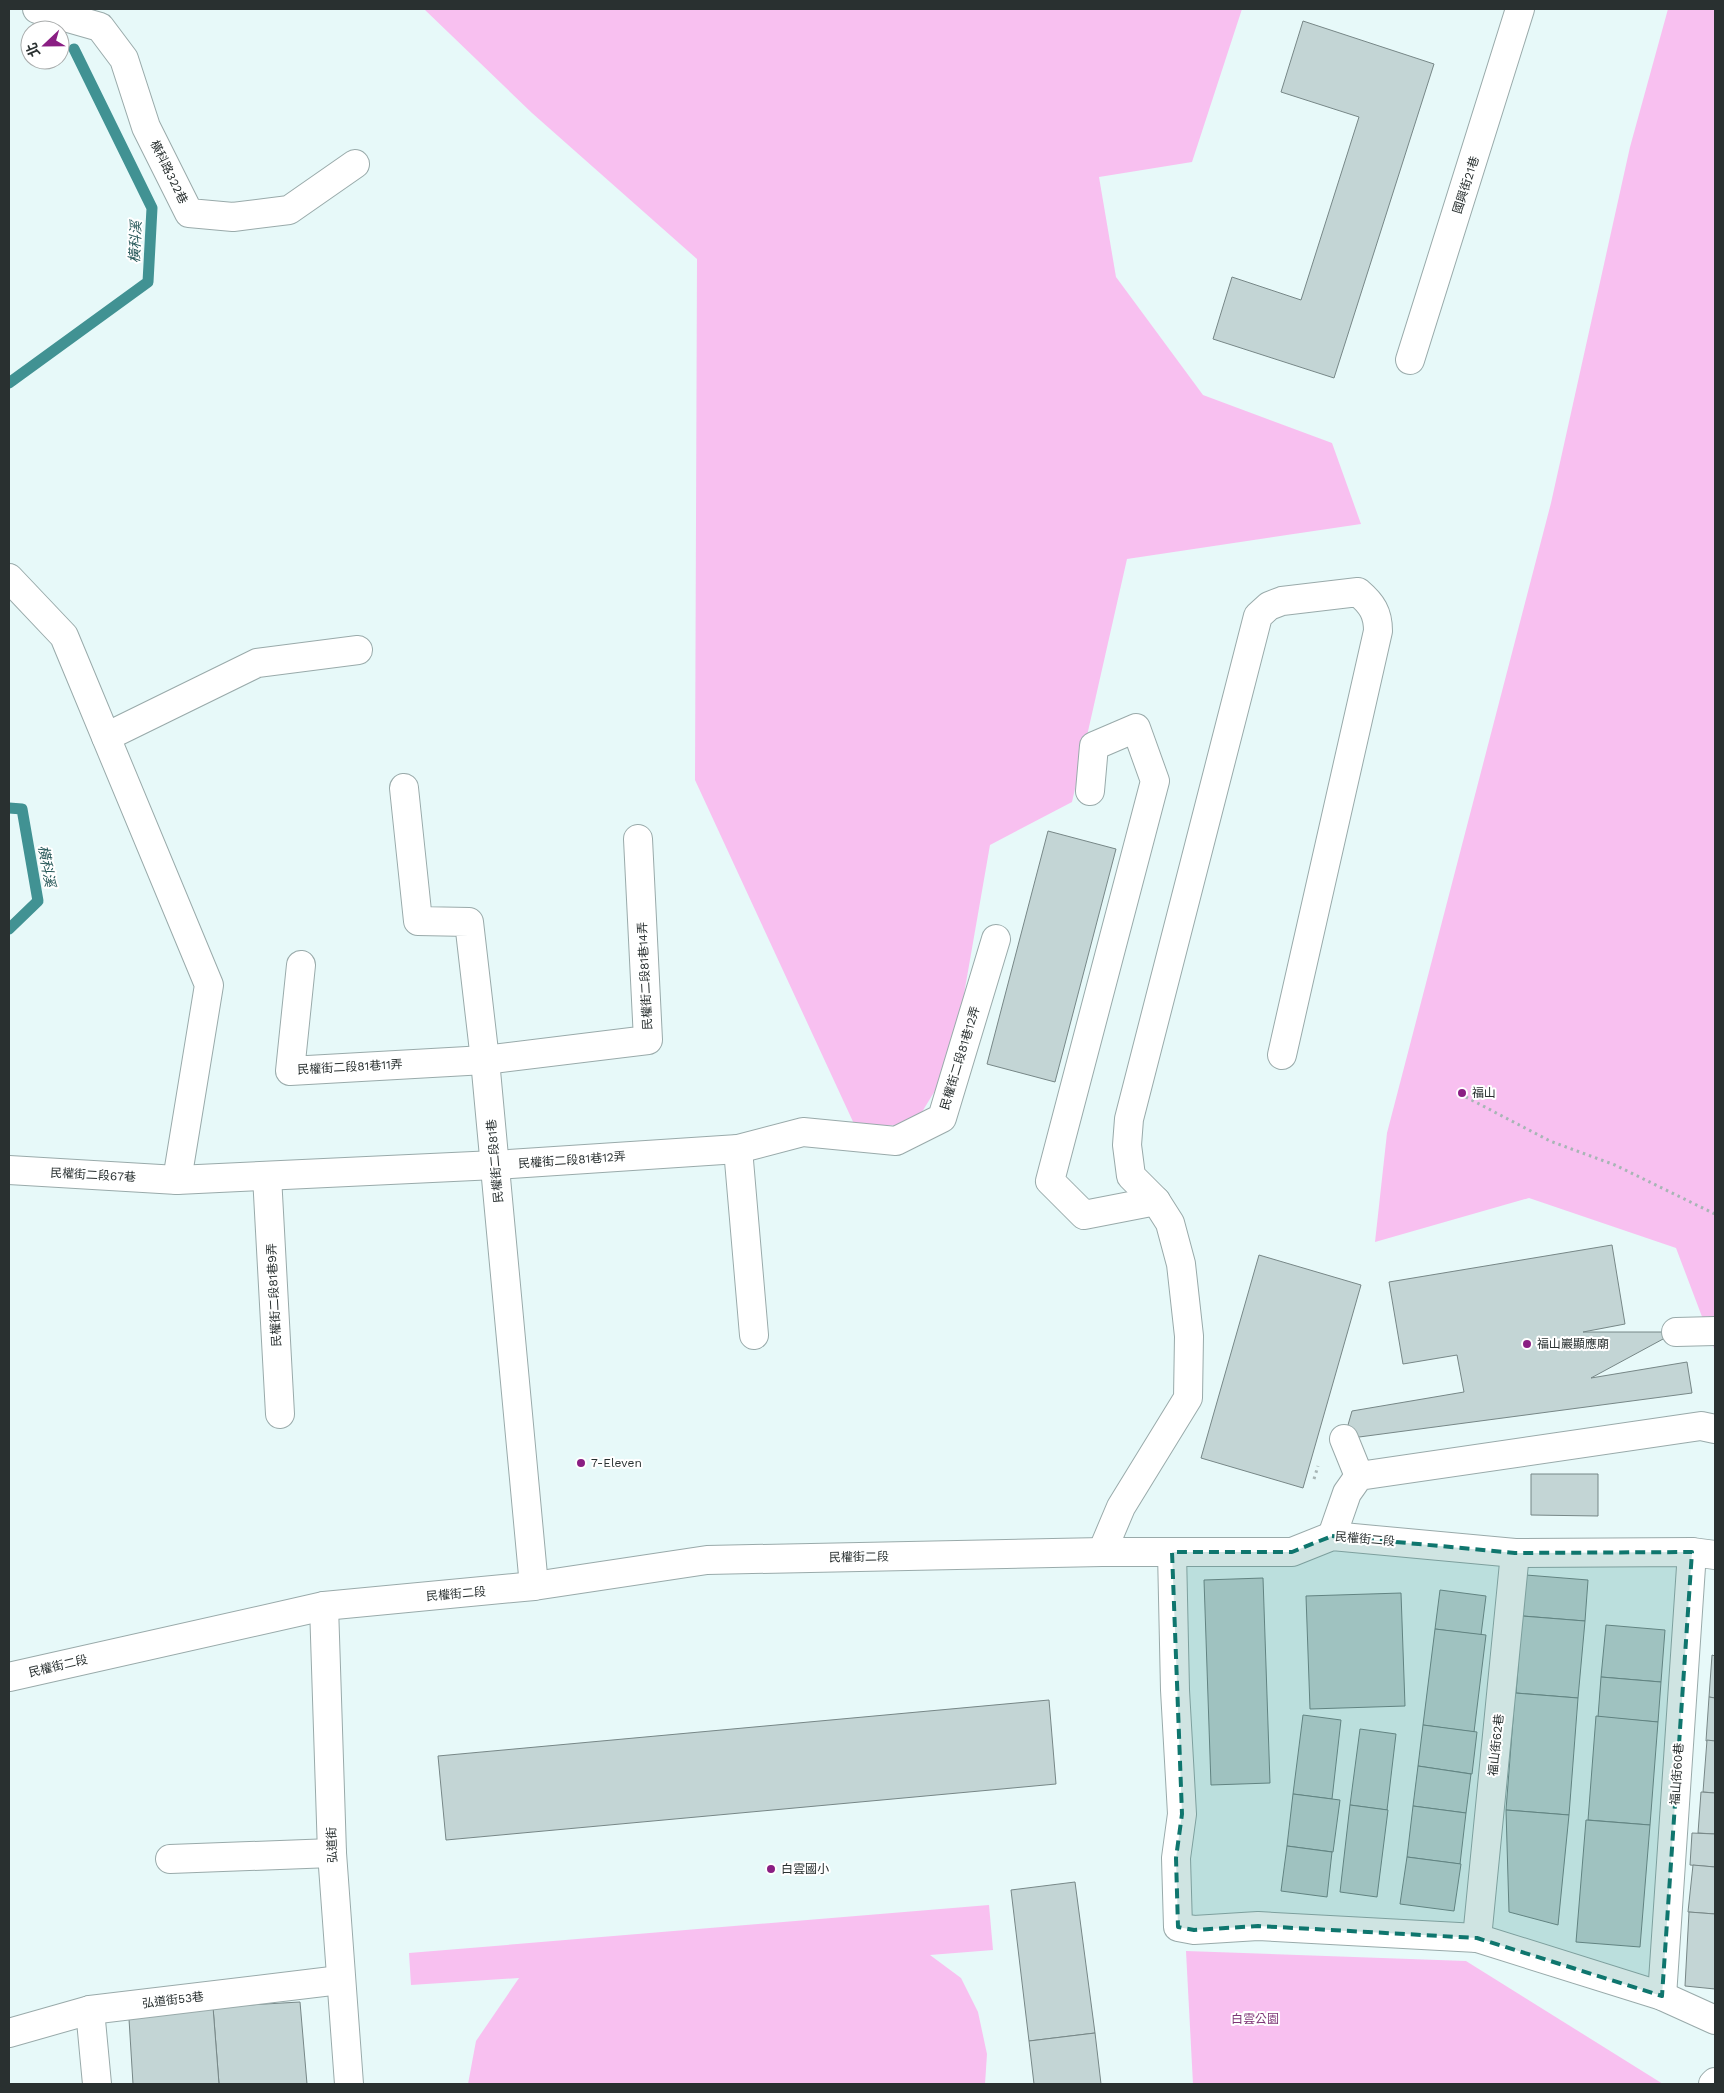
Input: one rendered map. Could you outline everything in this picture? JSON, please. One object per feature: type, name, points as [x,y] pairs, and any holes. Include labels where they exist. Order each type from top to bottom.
[{"type":"street","name":"橫科路322巷","points":[[37,9],[100,27],[124,59],[146,126],[189,213],[234,217],[289,210],[355,164]]},
{"type":"street","name":"國興街21巷","points":[[1410,360],[1520,9]]},
{"type":"street","points":[[9,578],[64,636],[210,985],[177,1180],[495,1165]]},
{"type":"street","points":[[1102,1552],[1121,1507],[1188,1398],[1189,1336],[1181,1264],[1170,1223],[1156,1201],[1131,1176],[1127,1145],[1129,1119],[1258,616],[1269,606],[1282,601],[1358,592],[1368,600],[1375,610],[1378,632],[1282,1054]]},
{"type":"street","points":[[106,737],[257,663],[358,650]]},
{"type":"street","points":[[1090,792],[1094,746],[1136,728],[1155,781],[1050,1181],[1084,1214],[1156,1201]]},
{"type":"street","name":"民權街二段81巷","points":[[404,788],[418,921],[469,922],[485,1060],[534,1586]]},
{"type":"street","name":"民權街二段81巷14弄","points":[[485,1060],[648,1040],[638,839]]},
{"type":"street","name":"民權街二段81巷12弄","points":[[495,1165],[738,1148],[803,1132],[896,1141],[942,1118],[996,939]]},
{"type":"street","name":"民權街二段81巷11弄","points":[[301,965],[290,1071],[485,1060]]},
{"type":"street","points":[[738,1148],[754,1336]]},
{"type":"street","name":"民權街二段67巷","points":[[9,1170],[177,1180]]},
{"type":"street","name":"民權街二段81巷9弄","points":[[267,1176],[280,1414]]},
{"type":"street","points":[[1676,1332],[1715,1332]]},
{"type":"street","points":[[1332,1536],[1347,1493],[1359,1476],[1701,1426],[1715,1429]]},
{"type":"street","points":[[1344,1439],[1359,1476]]},
{"type":"street","name":"民權街二段","points":[[9,1677],[324,1606],[534,1586],[707,1560],[1102,1552],[1292,1552],[1332,1536],[1515,1553],[1704,1554]]},
{"type":"street","points":[[1172,1552],[1175,1690],[1182,1814],[1176,1858],[1178,1927],[1194,1930],[1258,1926],[1478,1938],[1662,1996],[1715,2020]]},
{"type":"street","name":"福山街62巷","points":[[1478,1938],[1515,1553]]},
{"type":"street","name":"福山街60巷","points":[[1662,1996],[1704,1554]]},
{"type":"street","name":"弘道街","points":[[324,1606],[332,1852],[349,2084]]},
{"type":"street","points":[[170,1859],[332,1852]]},
{"type":"street","name":"弘道街53巷","points":[[9,2033],[90,2010],[340,1980]]},
{"type":"street","points":[[90,2010],[97,2084]]},
{"type":"path","points":[[1460,1094],[1550,1141],[1615,1165],[1715,1214]]},
{"type":"highlighted area","points":[[1332,1536],[1515,1553],[1692,1552],[1662,1996],[1477,1938],[1258,1926],[1194,1930],[1178,1927],[1176,1858],[1182,1814],[1172,1552],[1292,1552]]},
{"type":"green space","points":[[424,9],[1242,9],[1192,162],[1099,177],[1116,277],[1203,395],[1332,443],[1361,524],[1127,559],[1072,802],[990,845],[952,1063],[914,1125],[855,1126],[695,780],[697,259],[532,113]]},
{"type":"green space","points":[[1668,9],[1715,9],[1715,1351],[1676,1248],[1529,1198],[1375,1242],[1387,1133],[1551,503],[1630,147]]},
{"type":"green space","points":[[989,1905],[993,1950],[930,1955],[961,1978],[978,2012],[987,2054],[985,2084],[468,2084],[476,2041],[519,1978],[411,1985],[409,1953]]},
{"type":"green space","name":"白雲公園","points":[[1186,1951],[1466,1961],[1663,2084],[1193,2084]]},
{"type":"building","points":[[1303,21],[1434,64],[1334,378],[1213,339],[1232,277],[1301,300],[1359,117],[1281,92]]},
{"type":"building","points":[[1048,831],[1116,849],[1055,1082],[987,1064]]},
{"type":"building","name":"福山巖顯應廟","points":[[1612,1245],[1625,1324],[1583,1332],[1676,1332],[1591,1378],[1687,1362],[1692,1393],[1344,1439],[1352,1411],[1464,1392],[1457,1355],[1403,1364],[1389,1282]]},
{"type":"building","points":[[1259,1255],[1361,1285],[1303,1488],[1201,1458]]},
{"type":"building","points":[[1531,1474],[1598,1474],[1598,1516],[1531,1515]]},
{"type":"building","points":[[1526,1575],[1588,1580],[1585,1621],[1523,1616]]},
{"type":"building","points":[[1263,1578],[1270,1783],[1211,1785],[1204,1580]]},
{"type":"building","points":[[1440,1590],[1486,1596],[1481,1635],[1435,1629]]},
{"type":"building","points":[[1401,1593],[1405,1706],[1310,1709],[1306,1596]]},
{"type":"building","points":[[1522,1616],[1585,1621],[1578,1698],[1516,1693]]},
{"type":"building","points":[[1606,1625],[1665,1630],[1661,1682],[1601,1677]]},
{"type":"building","points":[[1435,1629],[1486,1635],[1474,1732],[1423,1725]]},
{"type":"building","points":[[1712,1655],[1715,1656],[1715,1698],[1709,1697]]},
{"type":"building","points":[[1601,1677],[1661,1682],[1658,1722],[1598,1717]]},
{"type":"building","points":[[1515,1693],[1578,1698],[1569,1815],[1506,1810]]},
{"type":"building","points":[[1709,1697],[1715,1698],[1715,1741],[1706,1741]]},
{"type":"building","points":[[1049,1700],[1056,1784],[446,1840],[438,1756]]},
{"type":"building","points":[[1303,1715],[1341,1720],[1332,1799],[1293,1794]]},
{"type":"building","points":[[1596,1716],[1658,1722],[1650,1825],[1588,1820]]},
{"type":"building","points":[[1423,1725],[1477,1732],[1472,1774],[1418,1766]]},
{"type":"building","points":[[1360,1729],[1396,1734],[1387,1810],[1350,1805]]},
{"type":"building","points":[[1707,1740],[1715,1741],[1715,1793],[1703,1792]]},
{"type":"building","points":[[1418,1766],[1471,1774],[1466,1813],[1413,1806]]},
{"type":"building","points":[[1701,1792],[1715,1793],[1715,1834],[1698,1833]]},
{"type":"building","points":[[1293,1794],[1340,1800],[1333,1852],[1287,1846]]},
{"type":"building","points":[[1350,1805],[1388,1810],[1377,1897],[1340,1892]]},
{"type":"building","points":[[1413,1806],[1466,1813],[1460,1864],[1407,1857]]},
{"type":"building","points":[[1506,1810],[1569,1815],[1558,1925],[1509,1912]]},
{"type":"building","points":[[1586,1820],[1650,1825],[1640,1947],[1576,1942]]},
{"type":"building","points":[[1692,1833],[1715,1834],[1715,1867],[1690,1865]]},
{"type":"building","points":[[1287,1846],[1332,1852],[1327,1897],[1281,1891]]},
{"type":"building","points":[[1407,1857],[1461,1864],[1454,1911],[1400,1904]]},
{"type":"building","points":[[1693,1865],[1715,1867],[1715,1914],[1688,1912]]},
{"type":"building","points":[[1075,1882],[1095,2033],[1029,2041],[1011,1890]]},
{"type":"building","points":[[1689,1912],[1715,1914],[1715,1989],[1685,1986]]},
{"type":"building","points":[[300,2002],[307,2084],[219,2084],[213,2007]]},
{"type":"building","points":[[213,2007],[219,2084],[133,2084],[129,2019]]},
{"type":"building","points":[[1095,2033],[1101,2084],[1034,2084],[1029,2041]]},
{"type":"waterway","name":"橫科溪","points":[[9,383],[148,282],[152,208],[74,49]]},
{"type":"waterway","name":"橫科溪","points":[[9,808],[22,809],[38,901],[9,929]]},
{"type":"place","name":"福山","points":[[1462,1093]]},
{"type":"place","name":"福山巖顯應廟","points":[[1527,1344]]},
{"type":"place","name":"7-Eleven","points":[[581,1463]]},
{"type":"place","name":"白雲國小","points":[[771,1869]]}]
